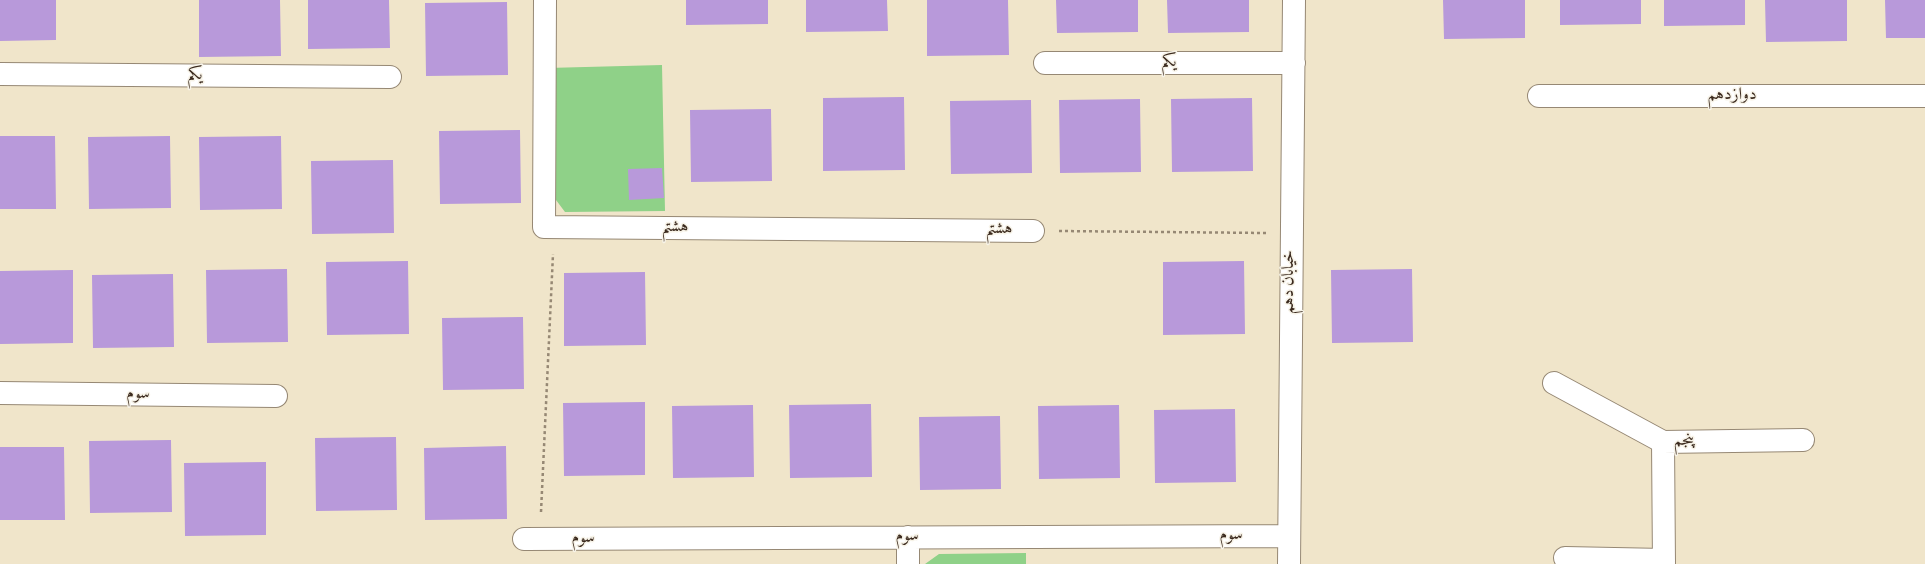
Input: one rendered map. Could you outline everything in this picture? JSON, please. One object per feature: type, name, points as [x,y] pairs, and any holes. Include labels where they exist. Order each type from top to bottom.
[{"type":"street","points":[[545,0],[544,227],[554,227]]},
{"type":"street","name":"خیابان دهم","points":[[1289,564],[1294,0]]},
{"type":"street","name":"یکم","points":[[1045,63],[1294,63]]},
{"type":"street","name":"یکم","points":[[0,74],[390,77]]},
{"type":"street","name":"دوازدهم","points":[[1539,96],[1925,96]]},
{"type":"street","name":"هشتم","points":[[554,227],[1033,230]]},
{"type":"street","points":[[1554,383],[1663,442]]},
{"type":"street","name":"سوم","points":[[0,393],[276,396]]},
{"type":"street","name":"پنجم","points":[[1664,562],[1663,442],[1803,440]]},
{"type":"street","name":"سوم","points":[[532,539],[1289,536]]},
{"type":"street","points":[[908,537],[908,564]]},
{"type":"street","points":[[1566,558],[1664,562]]},
{"type":"path","points":[[532,539],[554,227]]},
{"type":"path","points":[[1033,230],[1291,233]]},
{"type":"green space","points":[[662,65],[665,211],[565,212],[547,188],[547,68]]},
{"type":"green space","points":[[1026,553],[1026,564],[925,564],[939,554]]},
{"type":"building","points":[[0,0],[56,0],[56,40],[0,41]]},
{"type":"building","points":[[199,0],[280,0],[281,56],[199,57]]},
{"type":"building","points":[[308,0],[389,0],[390,48],[308,49]]},
{"type":"building","points":[[686,0],[768,0],[768,24],[686,25]]},
{"type":"building","points":[[806,0],[887,0],[888,31],[806,32]]},
{"type":"building","points":[[927,0],[1008,0],[1009,55],[927,56]]},
{"type":"building","points":[[1056,0],[1138,0],[1138,32],[1057,33]]},
{"type":"building","points":[[1167,0],[1249,0],[1249,32],[1168,33]]},
{"type":"building","points":[[1443,0],[1525,0],[1525,38],[1444,39]]},
{"type":"building","points":[[1560,0],[1641,0],[1641,24],[1560,25]]},
{"type":"building","points":[[1664,0],[1745,0],[1745,25],[1664,26]]},
{"type":"building","points":[[1765,0],[1847,0],[1847,41],[1766,42]]},
{"type":"building","points":[[1885,0],[1925,0],[1925,38],[1886,38]]},
{"type":"building","points":[[507,2],[508,75],[426,76],[425,3]]},
{"type":"building","points":[[904,97],[905,170],[823,171],[823,98]]},
{"type":"building","points":[[1252,98],[1253,171],[1172,172],[1171,99]]},
{"type":"building","points":[[1140,99],[1141,172],[1060,173],[1059,100]]},
{"type":"building","points":[[1031,100],[1032,173],[951,174],[950,101]]},
{"type":"building","points":[[771,109],[772,181],[691,182],[690,110]]},
{"type":"building","points":[[520,130],[521,203],[440,204],[439,131]]},
{"type":"building","points":[[0,136],[55,136],[56,209],[0,209]]},
{"type":"building","points":[[170,136],[171,208],[89,209],[88,137]]},
{"type":"building","points":[[281,136],[282,209],[200,210],[199,137]]},
{"type":"building","points":[[393,160],[394,233],[312,234],[311,161]]},
{"type":"building","points":[[662,168],[664,198],[629,200],[628,169]]},
{"type":"building","points":[[408,261],[409,334],[327,335],[326,262]]},
{"type":"building","points":[[1244,261],[1245,334],[1163,335],[1163,262]]},
{"type":"building","points":[[287,269],[288,342],[207,343],[206,270]]},
{"type":"building","points":[[1412,269],[1413,342],[1332,343],[1331,270]]},
{"type":"building","points":[[73,270],[73,343],[0,344],[0,271]]},
{"type":"building","points":[[645,272],[646,345],[564,346],[564,273]]},
{"type":"building","points":[[173,274],[174,347],[93,348],[92,275]]},
{"type":"building","points":[[523,317],[524,389],[443,390],[442,318]]},
{"type":"building","points":[[645,402],[645,475],[564,476],[563,403]]},
{"type":"building","points":[[871,404],[872,477],[790,478],[789,405]]},
{"type":"building","points":[[753,405],[754,477],[673,478],[672,406]]},
{"type":"building","points":[[1119,405],[1120,478],[1039,479],[1038,406]]},
{"type":"building","points":[[1235,409],[1236,482],[1155,483],[1154,410]]},
{"type":"building","points":[[1000,416],[1001,489],[920,490],[919,417]]},
{"type":"building","points":[[396,437],[397,510],[316,511],[315,438]]},
{"type":"building","points":[[171,440],[172,512],[90,513],[89,441]]},
{"type":"building","points":[[506,446],[507,519],[425,520],[424,448]]},
{"type":"building","points":[[0,447],[64,447],[65,520],[0,520]]},
{"type":"building","points":[[266,462],[266,535],[185,536],[184,463]]}]
